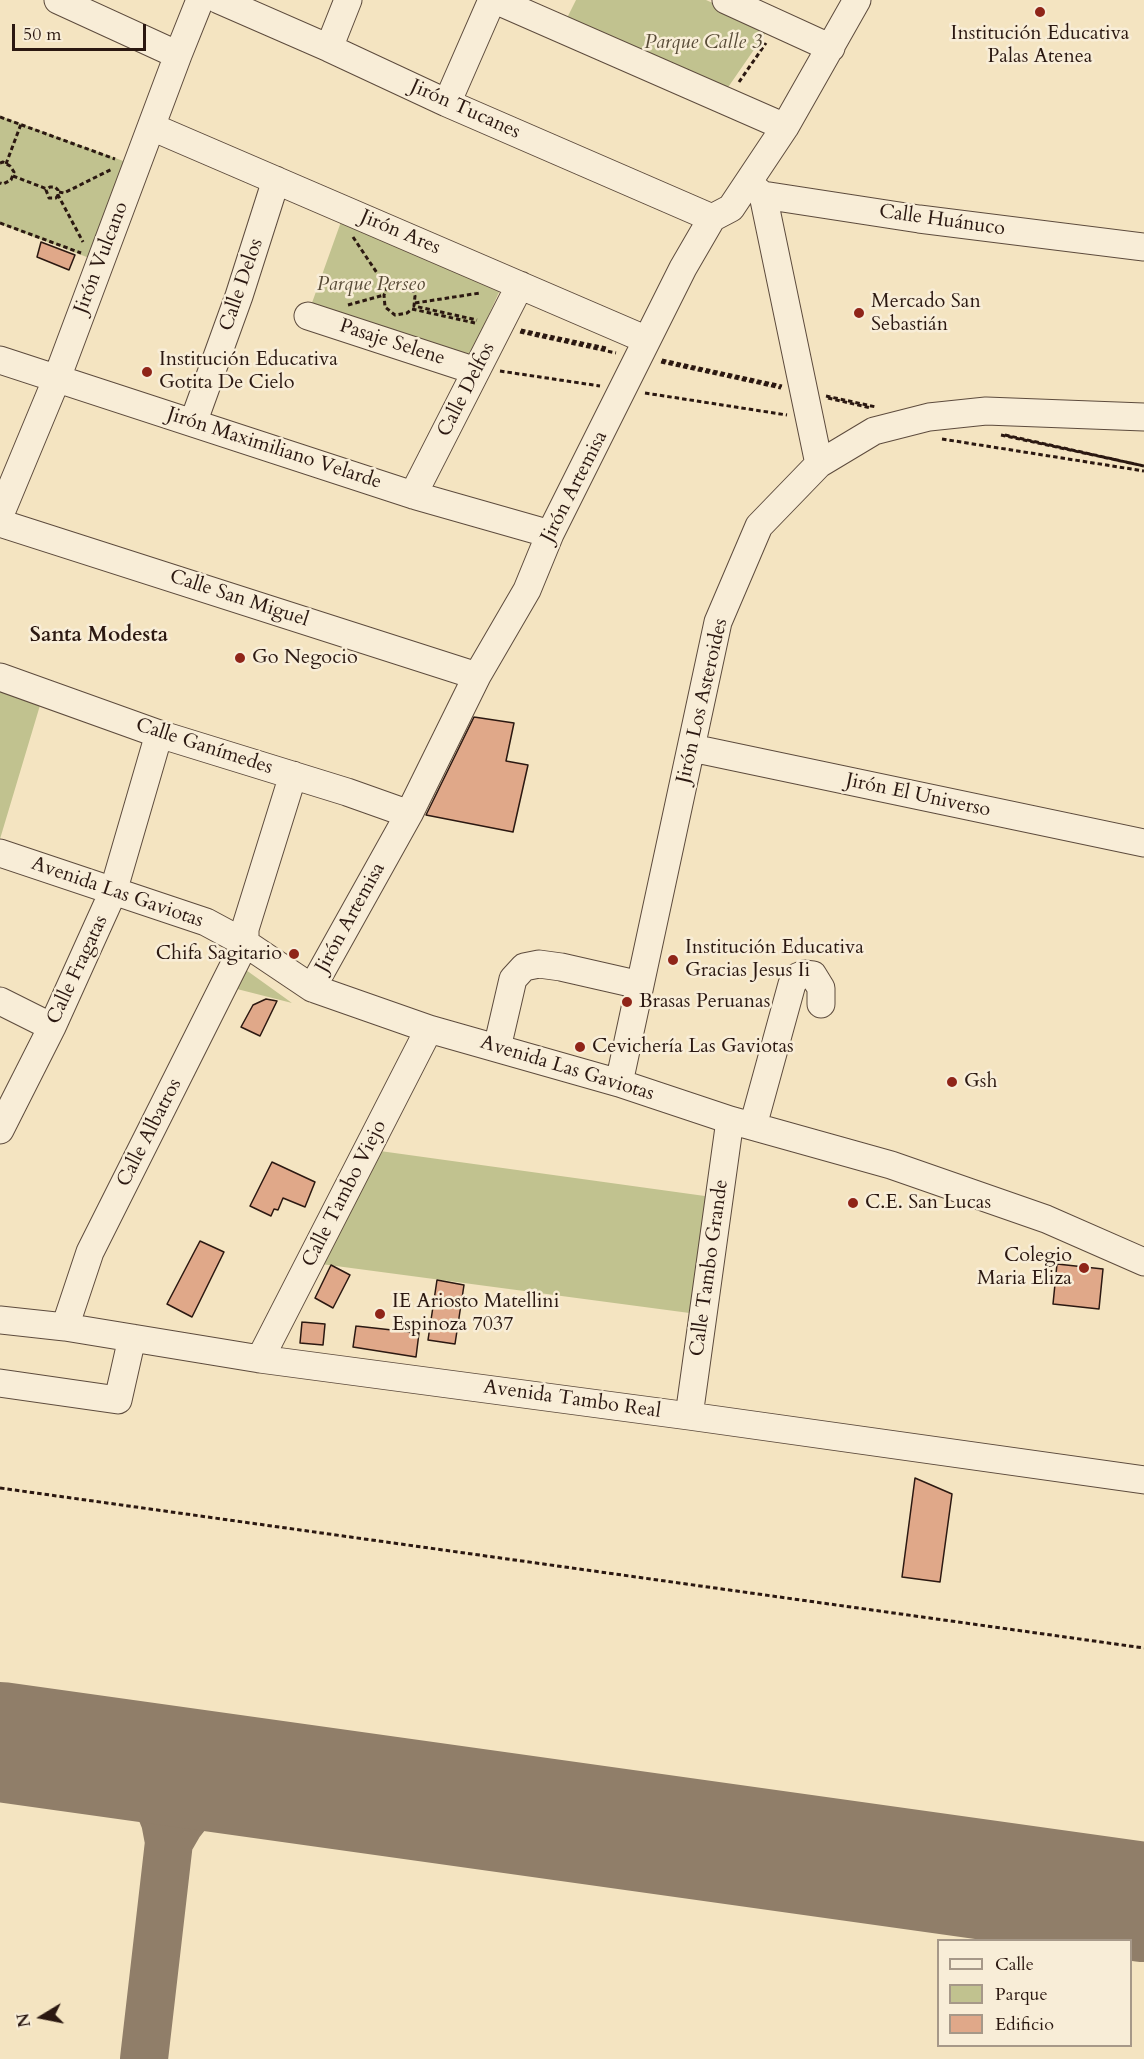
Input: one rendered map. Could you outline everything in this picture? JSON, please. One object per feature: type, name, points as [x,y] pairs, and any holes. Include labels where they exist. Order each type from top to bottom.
[{"type":"street","points":[[58,0],[178,55]]},
{"type":"street","name":"Jirón Vulcano","points":[[0,515],[57,378],[200,0]]},
{"type":"street","name":"Jirón Tucanes","points":[[219,0],[447,103],[712,218]]},
{"type":"street","points":[[329,48],[348,0]]},
{"type":"street","points":[[447,103],[493,0],[785,127]]},
{"type":"street","points":[[726,0],[831,48]]},
{"type":"street","name":"Jirón Artemisa","points":[[312,988],[409,814],[477,676],[527,590],[550,534],[654,354],[684,268],[712,218],[731,208],[757,186],[785,127],[857,0]]},
{"type":"street","name":"Jirón Ares","points":[[152,127],[520,285],[654,354]]},
{"type":"street","name":"Calle Delos","points":[[193,423],[239,296],[276,180]]},
{"type":"street","points":[[757,186],[819,464]]},
{"type":"street","name":"Calle Huánuco","points":[[757,186],[919,219],[1144,247]]},
{"type":"street","name":"Calle Delfos","points":[[413,495],[520,285]]},
{"type":"street","name":"Pasaje Selene","points":[[308,316],[476,371]]},
{"type":"street","name":"Jirón Maximiliano Velarde","points":[[0,360],[413,495],[550,534]]},
{"type":"street","name":"Jirón Los Asteroides","points":[[619,1083],[718,622],[759,526],[819,464],[874,431],[929,417],[986,411],[1144,417]]},
{"type":"street","name":"Calle San Miguel","points":[[0,523],[477,676]]},
{"type":"street","name":"Calle Ganímedes","points":[[0,677],[159,734],[347,792],[409,814]]},
{"type":"street","name":"Calle Fragatas","points":[[0,1130],[52,1027],[113,892],[159,734]]},
{"type":"street","name":"Jirón El Universo","points":[[692,748],[1144,843]]},
{"type":"street","name":"Calle Albatros","points":[[65,1327],[90,1252],[245,943],[245,929],[293,775]]},
{"type":"street","name":"Avenida Las Gaviotas","points":[[0,853],[206,922],[245,943],[312,988],[429,1029],[619,1083],[741,1123],[902,1169],[1046,1219],[1144,1262]]},
{"type":"street","points":[[496,1048],[513,979],[524,968],[539,964],[561,967],[640,985]]},
{"type":"street","name":"Calle Tambo Grande","points":[[689,1416],[741,1123],[792,984],[797,977],[804,974],[813,975],[821,988],[821,1004]]},
{"type":"street","points":[[0,1001],[52,1027]]},
{"type":"street","name":"Calle Tambo Viejo","points":[[260,1359],[429,1029]]},
{"type":"street","name":"Avenida Tambo Real","points":[[0,1320],[65,1327],[260,1359],[1144,1480]]},
{"type":"street","points":[[0,1383],[118,1400],[132,1338]]},
{"type":"path","points":[[726,101],[779,24]]},
{"type":"path","points":[[0,117],[125,163]]},
{"type":"path","points":[[6,164],[21,124]]},
{"type":"path","points":[[0,163],[10,166],[14,172],[11,180],[0,183]]},
{"type":"path","points":[[47,189],[46,193],[49,198],[56,198],[58,194],[115,168]]},
{"type":"path","points":[[12,176],[47,189],[55,187],[86,248]]},
{"type":"path","points":[[0,223],[81,253]]},
{"type":"path","points":[[348,229],[387,288]]},
{"type":"path","points":[[393,284],[407,285],[415,296],[414,306],[483,323],[412,309],[407,313],[395,315],[389,312],[383,301],[387,288],[393,284]]},
{"type":"path","points":[[415,303],[485,293]]},
{"type":"path","points":[[517,330],[622,353]]},
{"type":"path","points":[[654,354],[784,388]]},
{"type":"path","points":[[819,396],[877,408]]},
{"type":"path","points":[[993,433],[1144,466]]},
{"type":"path","points":[[0,1488],[1144,1648]]},
{"type":"green space","name":"Parque Calle 3","points":[[576,0],[706,0],[769,28],[722,96],[564,24]]},
{"type":"green space","points":[[0,116],[126,162],[92,259],[0,224]]},
{"type":"green space","name":"Parque Perseo","points":[[342,219],[500,290],[464,369],[308,314]]},
{"type":"green space","points":[[0,689],[41,702],[0,839]]},
{"type":"green space","points":[[246,970],[292,1003],[237,989]]},
{"type":"green space","points":[[380,1151],[712,1197],[697,1314],[321,1264]]},
{"type":"building","points":[[41,242],[75,255],[69,270],[37,257]]},
{"type":"building","points":[[474,717],[514,723],[506,761],[528,765],[513,832],[426,815]]},
{"type":"building","points":[[266,999],[277,1001],[260,1036],[241,1027],[253,1005]]},
{"type":"building","points":[[272,1162],[315,1182],[305,1207],[283,1198],[278,1210],[274,1209],[271,1216],[250,1206]]},
{"type":"building","points":[[200,1241],[224,1252],[192,1317],[167,1304]]},
{"type":"building","points":[[1057,1264],[1103,1269],[1099,1309],[1053,1304]]},
{"type":"building","points":[[331,1265],[350,1275],[333,1308],[315,1298]]},
{"type":"building","points":[[437,1280],[464,1285],[455,1344],[428,1340]]},
{"type":"building","points":[[302,1322],[325,1324],[323,1345],[300,1343]]},
{"type":"building","points":[[356,1326],[419,1333],[416,1357],[353,1347]]},
{"type":"building","points":[[915,1478],[952,1494],[940,1582],[902,1577]]},
{"type":"taxiway","points":[[123,1759],[137,1771],[157,1801],[165,1821],[169,1842],[144,2059]]},
{"type":"taxiway","points":[[169,1842],[180,1823],[199,1799],[228,1785],[260,1778]]},
{"type":"runway","points":[[0,1742],[1144,1902]]},
{"type":"place","name":"Institución Educativa Palas Atenea","points":[[1040,12]]},
{"type":"place","name":"Mercado San Sebastián","points":[[859,313]]},
{"type":"place","name":"Institución Educativa Gotita De Cielo","points":[[147,372]]},
{"type":"place","name":"Go Negocio","points":[[240,658]]},
{"type":"place","name":"Chifa Sagitario","points":[[294,954]]},
{"type":"place","name":"Institución Educativa Gracias Jesus Ii","points":[[673,960]]},
{"type":"place","name":"Brasas Peruanas","points":[[627,1002]]},
{"type":"place","name":"Cevichería Las Gaviotas","points":[[580,1047]]},
{"type":"place","name":"Gsh","points":[[952,1082]]},
{"type":"place","name":"C.E. San Lucas","points":[[853,1203]]},
{"type":"place","name":"Colegio Maria Eliza","points":[[1084,1268]]},
{"type":"place","name":"IE Ariosto Matellini Espinoza 7037","points":[[380,1314]]},
{"type":"district","name":"Santa Modesta","points":[[99,636]]}]
